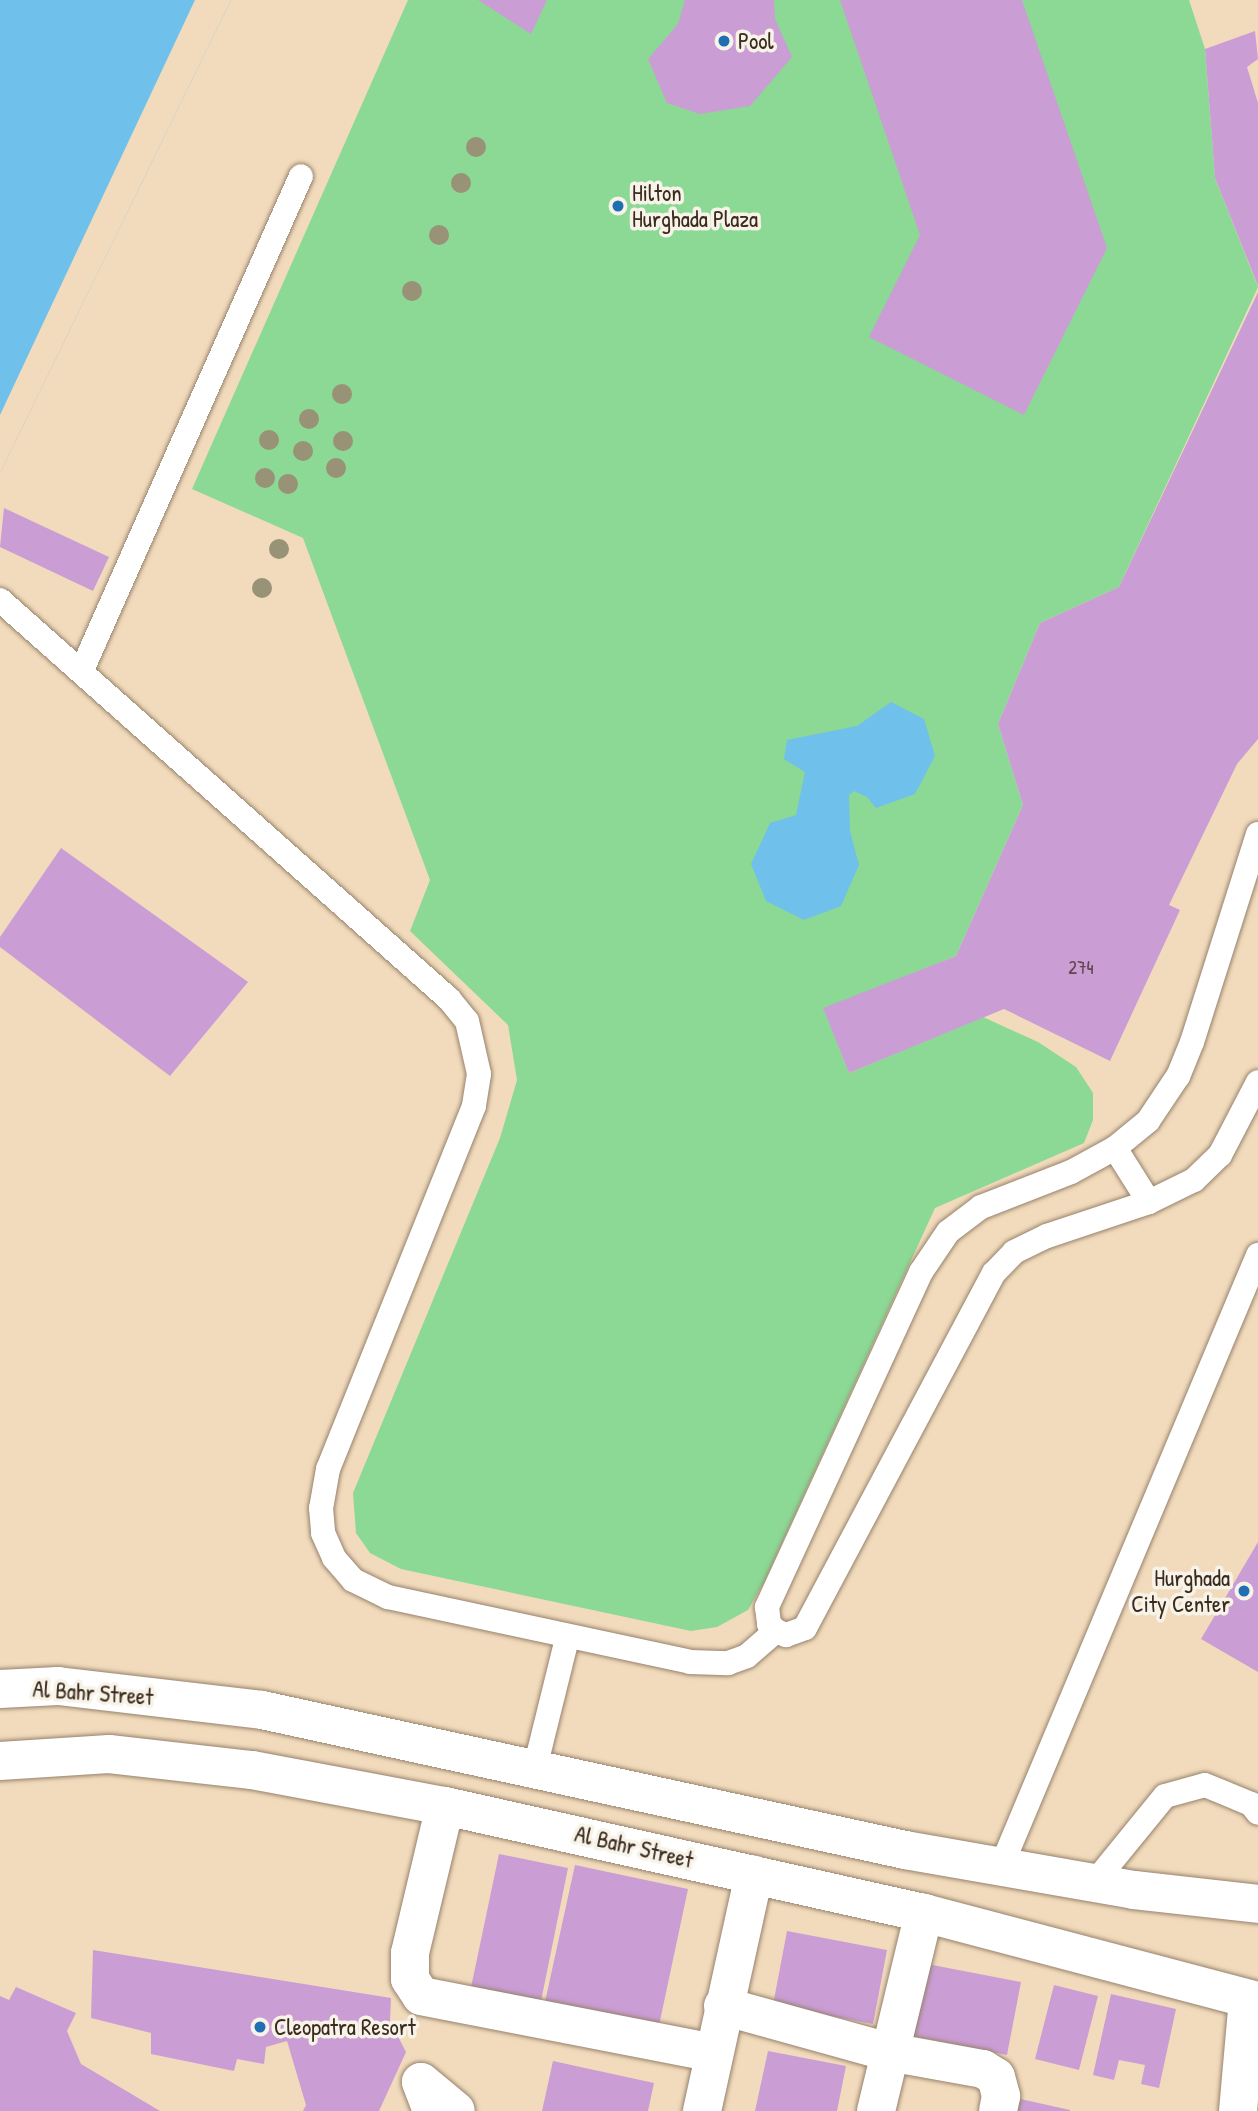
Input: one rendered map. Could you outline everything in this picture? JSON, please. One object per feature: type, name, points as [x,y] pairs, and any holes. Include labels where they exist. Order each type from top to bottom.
[{"type":"main road","name":"Al Bahr Street","points":[[0,1689],[58,1686],[262,1710],[534,1772],[1001,1867],[1094,1884],[1258,1904]]},
{"type":"main road","name":"Al Bahr Street","points":[[0,1761],[109,1754],[252,1770],[445,1806],[924,1913],[1253,2000]]},
{"type":"main road","points":[[445,1806],[410,1953],[410,1979],[421,1996],[713,2053]]},
{"type":"main road","points":[[702,2111],[754,1875]]},
{"type":"main road","points":[[876,2111],[924,1913]]},
{"type":"main road","points":[[1238,2111],[1253,2000]]},
{"type":"main road","points":[[723,2006],[889,2052],[983,2069],[996,2077],[1000,2095],[998,2111]]},
{"type":"main road","points":[[426,2101],[456,2111]]},
{"type":"lane","points":[[82,670],[301,176]]},
{"type":"lane","points":[[0,600],[82,670],[449,999],[467,1021],[479,1074],[474,1106],[328,1469],[321,1508],[323,1533],[334,1558],[353,1580],[388,1597],[567,1639],[709,1665],[747,1656],[776,1631],[796,1634],[805,1628],[994,1273],[1014,1252],[1047,1236],[1149,1202],[1194,1180],[1220,1155],[1258,1082]]},
{"type":"lane","points":[[776,1631],[766,1615],[771,1598],[921,1272],[948,1232],[981,1207],[1115,1148],[1148,1121],[1178,1076],[1258,834]]},
{"type":"lane","points":[[1115,1148],[1149,1202]]},
{"type":"lane","points":[[1001,1867],[1258,1255]]},
{"type":"lane","points":[[534,1772],[567,1639]]},
{"type":"lane","points":[[1094,1884],[1164,1796],[1205,1785],[1251,1804],[1258,1813]]},
{"type":"green space","points":[[408,0],[1189,0],[1205,49],[1215,178],[1258,287],[1119,587],[1040,623],[998,724],[1023,805],[956,956],[824,1009],[849,1073],[983,1017],[1038,1042],[1076,1067],[1093,1093],[1093,1120],[1084,1143],[935,1208],[764,1582],[748,1610],[717,1627],[691,1631],[401,1569],[370,1553],[356,1533],[353,1493],[500,1138],[517,1080],[508,1025],[410,931],[430,880],[303,538],[192,489]]},
{"type":"water","points":[[0,0],[231,0],[0,473]]},
{"type":"water","points":[[891,702],[924,719],[935,756],[915,794],[876,808],[867,797],[854,791],[849,795],[850,831],[859,865],[841,906],[804,920],[766,901],[751,864],[770,823],[796,815],[805,772],[784,759],[787,740],[857,726]]},
{"type":"pier","points":[[195,0],[231,0],[0,473],[0,415]]},
{"type":"building","points":[[478,0],[547,0],[531,34]]},
{"type":"building","name":"Pool","points":[[685,0],[774,0],[775,19],[792,57],[750,106],[700,114],[667,103],[648,59],[678,24]]},
{"type":"building","points":[[840,0],[1022,0],[1107,248],[1024,415],[869,337],[920,235]]},
{"type":"building","points":[[1255,31],[1258,59],[1247,67],[1258,103],[1258,286],[1215,178],[1205,49]]},
{"type":"building","points":[[1258,292],[1258,739],[1237,764],[1169,905],[1180,910],[1110,1061],[1004,1009],[849,1073],[823,1008],[956,956],[1023,805],[998,724],[1040,623],[1119,587]]},
{"type":"building","points":[[4,508],[109,557],[93,591],[0,547]]},
{"type":"building","points":[[61,848],[248,982],[170,1076],[0,947],[0,937]]},
{"type":"building","name":"Hurghada City Center","points":[[1258,1542],[1258,1672],[1201,1639]]},
{"type":"building","points":[[499,1854],[568,1868],[539,2011],[469,1997]]},
{"type":"building","points":[[575,1865],[688,1889],[657,2035],[543,2011]]},
{"type":"building","points":[[787,1931],[887,1950],[873,2024],[773,2005]]},
{"type":"building","name":"Cleopatra Resort","points":[[93,1950],[391,1998],[390,2021],[406,2052],[379,2111],[303,2111],[306,2105],[287,2041],[266,2047],[264,2064],[237,2059],[234,2071],[151,2054],[151,2033],[91,2018]]},
{"type":"building","points":[[917,1962],[1021,1982],[1007,2055],[903,2034]]},
{"type":"building","points":[[1054,1985],[1098,1996],[1079,2070],[1035,2059]]},
{"type":"building","points":[[16,1987],[76,2013],[67,2031],[81,2064],[160,2111],[0,2111],[0,1996],[9,2000]]},
{"type":"building","points":[[1111,1994],[1176,2009],[1159,2088],[1141,2084],[1145,2065],[1119,2060],[1114,2080],[1093,2075]]},
{"type":"building","points":[[768,2051],[846,2066],[837,2111],[755,2111]]},
{"type":"building","points":[[553,2061],[654,2083],[648,2111],[542,2111]]},
{"type":"building","points":[[1016,2098],[1070,2110],[1070,2111],[1013,2111]]},
{"type":"place","name":"Pool","points":[[724,41]]},
{"type":"place","name":"Hilton Hurghada Plaza","points":[[618,206]]},
{"type":"place","name":"Hurghada City Center","points":[[1244,1591]]},
{"type":"place","name":"Cleopatra Resort","points":[[260,2027]]}]
